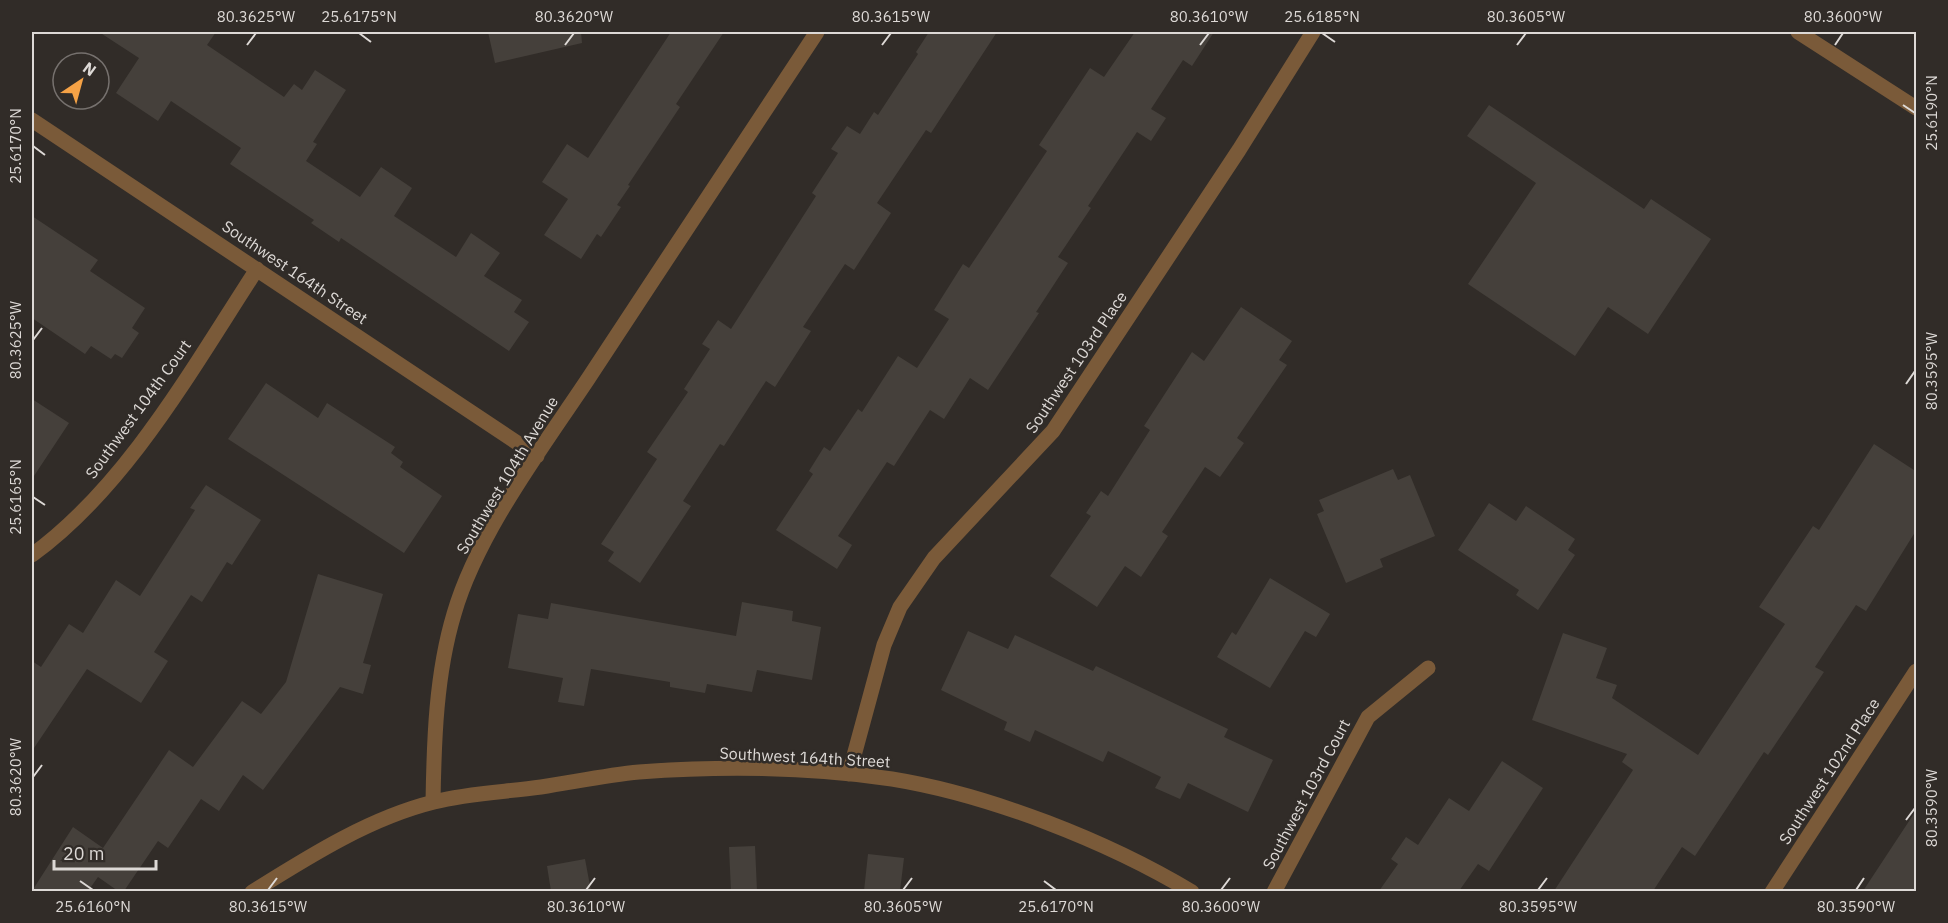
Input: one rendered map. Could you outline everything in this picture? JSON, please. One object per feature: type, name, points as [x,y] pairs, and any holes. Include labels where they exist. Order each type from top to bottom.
[{"type":"street","name":"Southwest 104th Avenue","points":[[433,802],[434,740],[441,679],[454,613],[478,555],[537,456],[817,32]]},
{"type":"street","name":"Southwest 103rd Place","points":[[849,774],[884,645],[900,608],[934,558],[1053,431],[1239,150],[1313,32]]},
{"type":"street","points":[[1798,32],[1917,108]]},
{"type":"street","name":"Southwest 164th Street","points":[[32,120],[537,456]]},
{"type":"street","name":"Southwest 104th Court","points":[[32,555],[81,512],[127,459],[162,412],[257,269]]},
{"type":"street","name":"Southwest 103rd Court","points":[[1274,891],[1368,717],[1428,668]]},
{"type":"street","name":"Southwest 102nd Place","points":[[1772,891],[1917,671]]},
{"type":"street","name":"Southwest 164th Street","points":[[433,802],[647,771],[737,770],[849,774],[893,780],[947,792],[1031,818],[1118,851],[1192,891]]},
{"type":"street","points":[[252,891],[312,855],[376,824],[433,802]]},
{"type":"building","points":[[99,32],[216,32],[207,45],[284,97],[294,84],[302,90],[315,70],[346,90],[313,142],[317,144],[306,161],[360,197],[381,167],[412,188],[394,216],[456,257],[471,233],[500,253],[484,276],[522,300],[514,312],[529,322],[509,351],[341,238],[339,242],[311,223],[314,220],[230,164],[241,148],[171,101],[158,121],[116,93],[139,58]]},
{"type":"building","points":[[488,32],[581,32],[582,43],[495,63]]},
{"type":"building","points":[[671,32],[724,32],[676,104],[680,107],[628,185],[630,186],[617,205],[621,207],[601,237],[597,234],[581,259],[544,235],[568,199],[542,182],[567,144],[588,158]]},
{"type":"building","points":[[929,32],[997,32],[931,133],[926,130],[877,203],[891,213],[854,270],[845,264],[803,327],[811,331],[775,387],[766,381],[724,446],[720,444],[683,501],[691,506],[640,583],[608,561],[614,552],[601,544],[657,459],[647,452],[688,392],[684,389],[710,349],[702,344],[718,320],[731,329],[816,196],[812,193],[838,153],[831,149],[847,126],[860,134],[874,112],[878,115],[918,54],[916,52]]},
{"type":"building","points":[[1135,32],[1214,32],[1192,66],[1183,60],[1151,109],[1166,118],[1151,141],[1137,132],[1088,206],[1091,208],[1058,257],[1068,263],[1036,312],[1039,313],[988,390],[970,378],[944,419],[930,410],[894,466],[887,462],[838,536],[852,545],[837,569],[776,530],[813,474],[809,471],[824,447],[830,451],[858,409],[862,412],[898,356],[917,368],[949,319],[934,310],[963,264],[969,268],[1047,151],[1039,145],[1090,68],[1104,77]]},
{"type":"building","points":[[1489,105],[1644,209],[1651,199],[1711,239],[1648,334],[1608,307],[1575,356],[1468,284],[1536,183],[1467,136]]},
{"type":"building","points":[[32,216],[98,260],[90,271],[145,308],[132,328],[139,333],[122,358],[115,354],[111,359],[91,346],[85,354],[32,318]]},
{"type":"building","points":[[1241,307],[1292,341],[1279,360],[1287,365],[1237,438],[1244,443],[1220,477],[1205,467],[1162,532],[1168,536],[1141,577],[1125,566],[1097,607],[1050,576],[1091,516],[1086,513],[1101,491],[1108,496],[1150,430],[1144,426],[1192,352],[1204,361]]},
{"type":"building","points":[[266,383],[318,418],[327,403],[395,447],[391,453],[403,462],[400,467],[442,496],[404,553],[228,439]]},
{"type":"building","points":[[32,399],[69,423],[32,479]]},
{"type":"building","points":[[1874,444],[1917,472],[1917,529],[1866,611],[1856,605],[1815,667],[1824,672],[1768,755],[1764,752],[1695,856],[1682,847],[1653,891],[1554,891],[1633,770],[1622,762],[1627,754],[1532,720],[1563,633],[1607,648],[1596,678],[1617,685],[1612,698],[1698,755],[1785,624],[1759,607],[1813,526],[1819,530]]},
{"type":"building","points":[[1393,469],[1398,480],[1410,475],[1435,536],[1380,559],[1383,567],[1346,583],[1317,514],[1324,511],[1319,500]]},
{"type":"building","points":[[206,485],[261,520],[232,565],[227,562],[202,602],[191,595],[154,652],[168,661],[141,703],[87,669],[32,751],[32,661],[41,667],[69,624],[83,633],[116,580],[140,596],[195,510],[190,508]]},
{"type":"building","points":[[1489,503],[1516,521],[1526,506],[1575,539],[1568,550],[1575,555],[1538,610],[1516,595],[1519,590],[1458,550]]},
{"type":"building","points":[[318,574],[383,594],[363,663],[371,665],[363,694],[340,687],[263,790],[243,775],[219,811],[201,799],[168,848],[158,841],[124,891],[118,891],[98,877],[88,891],[32,891],[73,827],[103,848],[169,750],[193,767],[242,701],[261,714],[286,682]]},
{"type":"building","points":[[1270,578],[1330,614],[1316,637],[1305,631],[1270,688],[1217,657],[1232,632],[1236,635]]},
{"type":"building","points":[[742,602],[793,611],[792,621],[821,627],[812,680],[757,670],[752,692],[707,684],[705,693],[670,687],[670,682],[591,669],[584,706],[558,702],[563,678],[508,668],[518,614],[548,619],[551,603],[736,636]]},
{"type":"building","points":[[968,631],[1008,649],[1015,635],[1093,671],[1096,666],[1228,729],[1224,737],[1273,760],[1248,812],[1188,783],[1180,799],[1155,788],[1161,777],[1108,751],[1103,762],[1035,730],[1030,742],[1004,730],[1007,722],[941,690]]},
{"type":"building","points":[[1502,761],[1543,788],[1489,871],[1478,864],[1459,891],[1379,891],[1398,864],[1391,859],[1406,837],[1418,845],[1449,798],[1469,811]]},
{"type":"building","points":[[1917,809],[1917,891],[1863,891]]},
{"type":"building","points":[[755,846],[757,891],[731,891],[729,847]]},
{"type":"building","points":[[868,854],[904,858],[900,891],[864,891]]},
{"type":"building","points":[[585,859],[591,891],[551,891],[547,866]]}]
